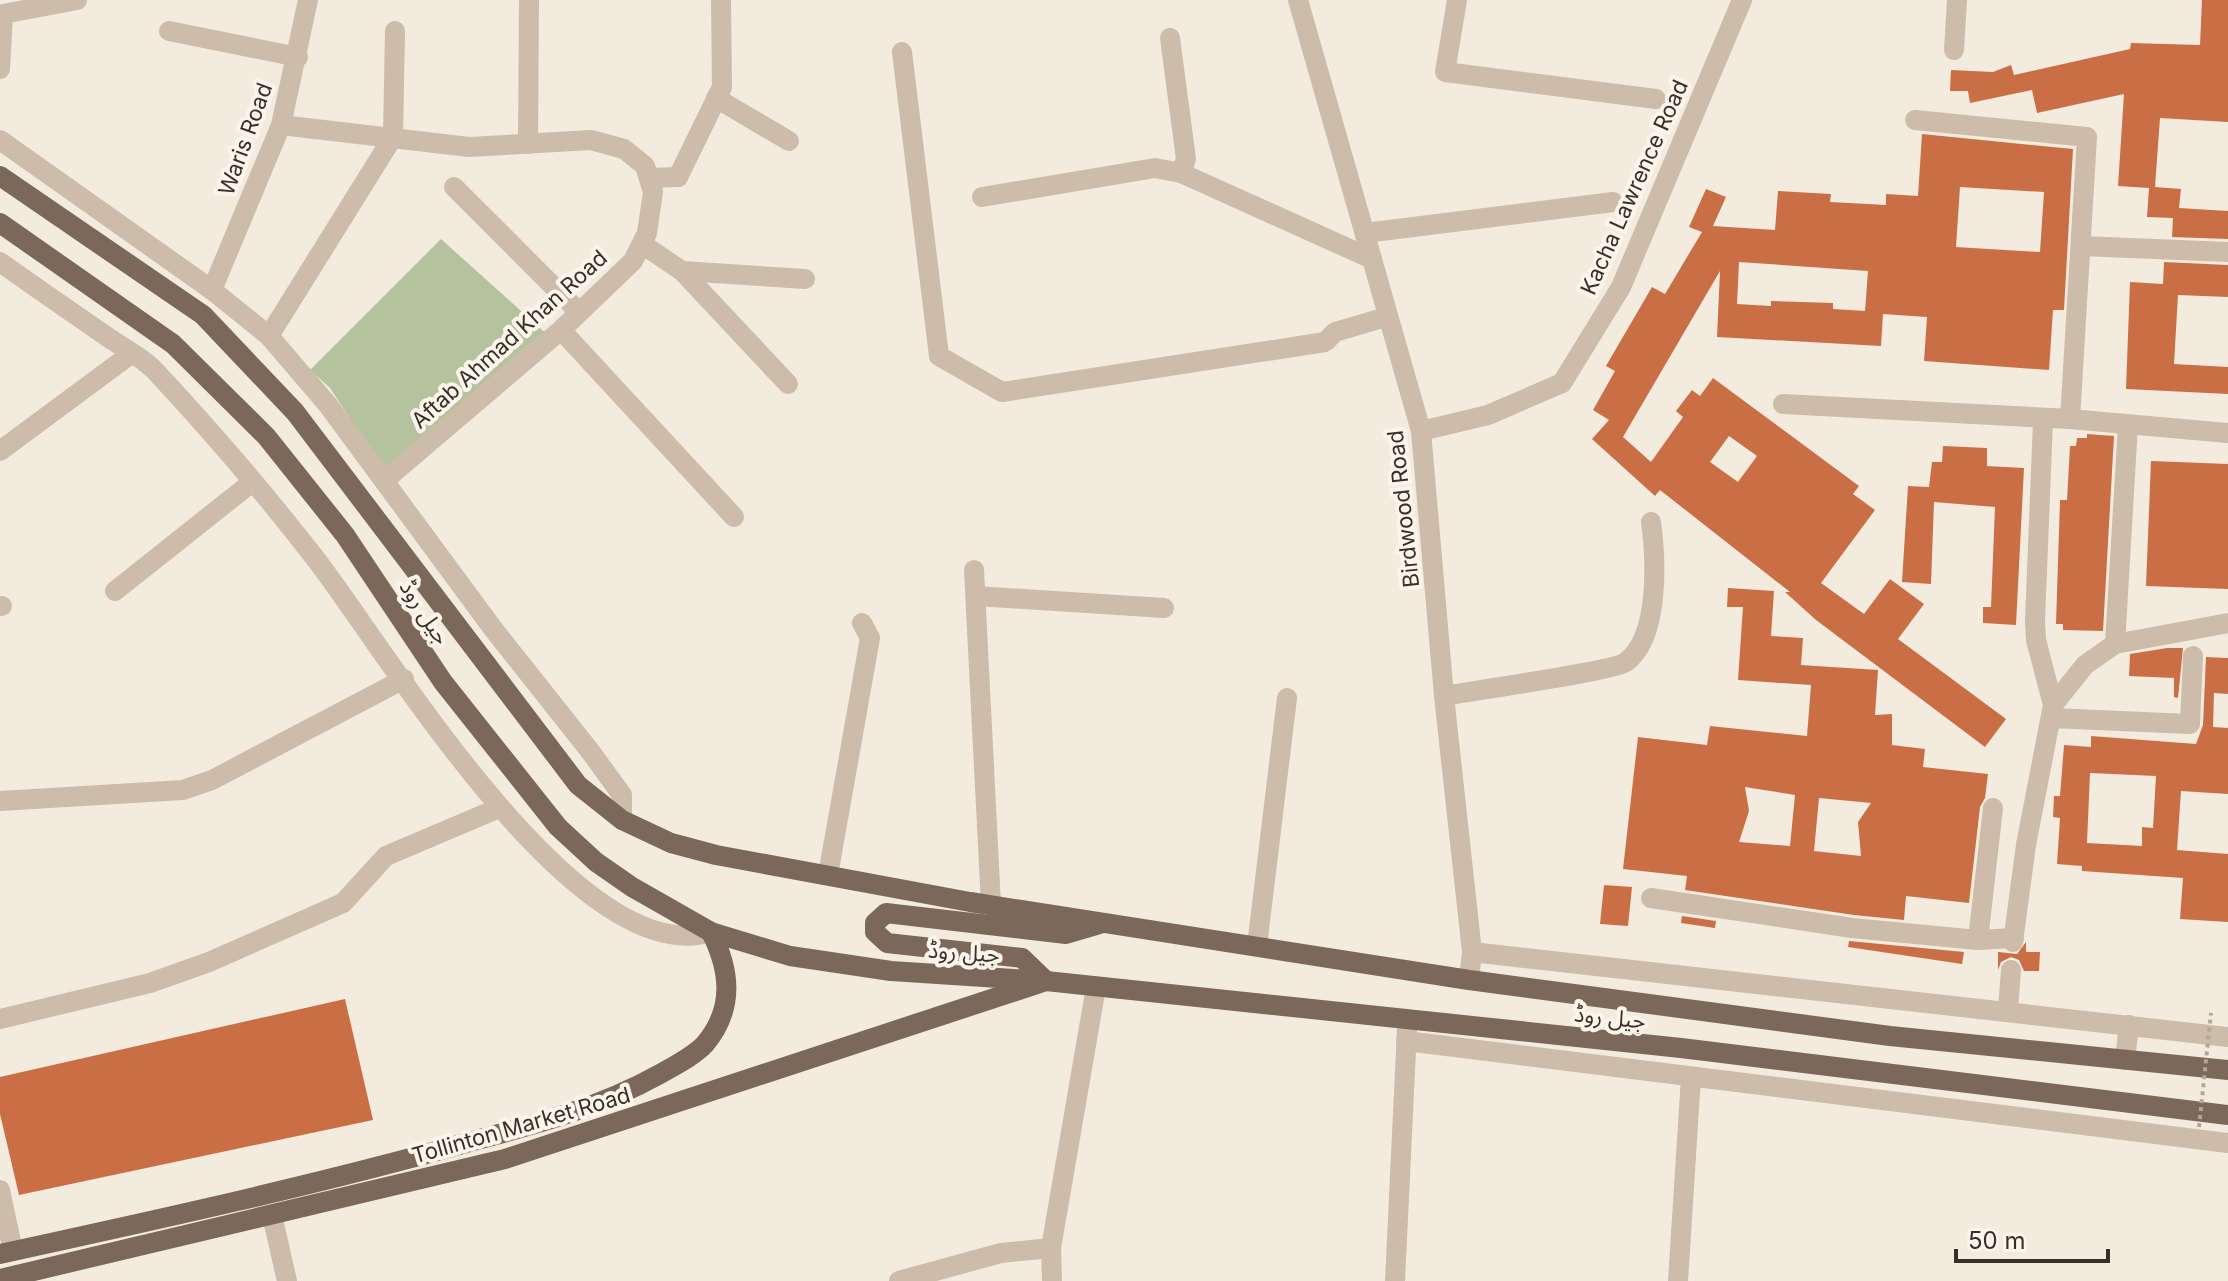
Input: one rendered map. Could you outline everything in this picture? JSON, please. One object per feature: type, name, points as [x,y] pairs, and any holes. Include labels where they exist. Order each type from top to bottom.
[{"type":"main road","name":"جیل روڈ","points":[[0,176],[203,315],[295,412],[578,785],[622,820],[671,843],[716,855],[991,905],[1469,980],[1890,1036],[2228,1070]]},
{"type":"main road","name":"جیل روڈ","points":[[0,223],[173,344],[266,436],[345,535],[443,682],[558,827],[596,862],[632,887],[671,912],[711,932],[754,947],[824,962],[942,976],[1046,981],[1407,1031],[1681,1048],[2228,1115]]},
{"type":"main road","points":[[1046,981],[1022,958],[887,943],[875,932],[875,923],[879,916],[895,912],[1066,934],[1104,922]]},
{"type":"main road","name":"Tollinton Market Road","points":[[7,1253],[381,1167],[553,1120],[620,1096],[703,1046],[718,1026],[728,987],[726,962],[711,932]]},
{"type":"main road","name":"Tollinton Market Road","points":[[0,1279],[505,1159],[1046,981]]},
{"type":"street","points":[[0,69],[3,14],[77,0]]},
{"type":"street","name":"Waris Road","points":[[212,290],[281,125],[308,0]]},
{"type":"street","points":[[528,144],[529,0]]},
{"type":"street","points":[[281,125],[469,147],[591,140],[624,149],[645,166],[649,178],[678,177],[722,87],[721,0]]},
{"type":"street","name":"Birdwood Road","points":[[1298,0],[1421,431],[1444,696],[1472,952],[1469,980]]},
{"type":"street","points":[[1457,0],[1445,72],[1656,99]]},
{"type":"street","points":[[1954,50],[1957,0]]},
{"type":"street","name":"Kacha Lawrence Road","points":[[1421,431],[1488,415],[1562,383],[1621,287],[1735,3]]},
{"type":"street","points":[[169,31],[298,57]]},
{"type":"street","points":[[269,336],[393,137],[395,31]]},
{"type":"street","points":[[1170,38],[1186,159],[1181,173]]},
{"type":"street","points":[[902,52],[939,356],[1002,392],[1325,342],[1335,332],[1386,317]]},
{"type":"street","points":[[716,98],[789,141]]},
{"type":"street","points":[[1915,120],[2084,133],[2087,139],[2070,419]]},
{"type":"street","points":[[0,140],[212,290],[269,336],[385,480],[494,630],[622,795],[622,820]]},
{"type":"street","points":[[982,197],[1155,168],[1181,173],[1372,259]]},
{"type":"street","name":"Aftab Ahmad Khan Road","points":[[385,480],[561,330],[633,261],[647,233],[653,192],[649,178]]},
{"type":"street","points":[[454,187],[579,312]]},
{"type":"street","points":[[1365,233],[1613,202]]},
{"type":"street","points":[[642,244],[682,271],[788,384]]},
{"type":"street","points":[[2081,246],[2228,252]]},
{"type":"street","points":[[0,262],[156,370],[314,557],[449,746],[537,849],[585,889],[633,921],[675,937],[711,932]]},
{"type":"street","points":[[682,271],[805,279]]},
{"type":"street","points":[[561,330],[734,517]]},
{"type":"street","points":[[0,451],[131,354]]},
{"type":"street","points":[[1783,404],[2043,421],[2070,419],[2228,433]]},
{"type":"street","points":[[1651,898],[1852,928],[1978,940],[2014,940],[2026,845],[2052,711],[2036,640],[2035,621],[2043,421]]},
{"type":"street","points":[[2115,644],[2128,425]]},
{"type":"street","points":[[115,591],[251,483]]},
{"type":"street","points":[[1444,696],[1625,663],[1645,640],[1657,564],[1651,522]]},
{"type":"street","points":[[974,570],[991,905]]},
{"type":"street","points":[[976,596],[1164,608]]},
{"type":"street","points":[[828,875],[870,638],[862,623]]},
{"type":"street","points":[[2052,711],[2085,665],[2115,644],[2228,623]]},
{"type":"street","points":[[2052,711],[2190,724],[2193,656]]},
{"type":"street","points":[[0,801],[183,790],[212,780],[404,679]]},
{"type":"street","points":[[1257,946],[1287,698]]},
{"type":"street","points":[[0,1019],[150,983],[209,962],[343,903],[386,856],[499,808]]},
{"type":"street","points":[[1978,940],[1993,808]]},
{"type":"street","points":[[1472,952],[2228,1037]]},
{"type":"street","points":[[2008,1010],[2011,970]]},
{"type":"street","points":[[1052,1281],[1051,1248],[1096,987]]},
{"type":"street","points":[[2125,1060],[2129,1025]]},
{"type":"street","points":[[1395,1281],[1407,1031],[1691,1077],[2228,1143]]},
{"type":"street","points":[[1678,1281],[1691,1077]]},
{"type":"street","points":[[0,1190],[7,1253]]},
{"type":"street","points":[[272,1215],[287,1281]]},
{"type":"street","points":[[899,1281],[1001,1253],[1051,1248]]},
{"type":"path","points":[[2199,1127],[2211,1013]]},
{"type":"green space","points":[[441,239],[551,338],[387,475],[330,388],[310,370]]},
{"type":"building","points":[[2202,0],[2228,0],[2228,122],[2160,118],[2155,187],[2181,189],[2179,208],[2228,211],[2228,239],[2172,237],[2173,218],[2147,217],[2149,188],[2118,186],[2124,94],[2037,113],[2032,90],[1970,103],[1968,91],[1950,91],[1951,70],[1993,72],[2011,65],[2014,75],[2130,49],[2131,43],[2200,45]]},
{"type":"building","points":[[1922,134],[2073,149],[2064,310],[2053,310],[2049,370],[1924,361],[1927,317],[1883,314],[1881,346],[1717,337],[1720,271],[1623,437],[1651,462],[1683,417],[1676,411],[1692,390],[1700,396],[1713,378],[1859,486],[1853,494],[1875,510],[1821,583],[1864,614],[1890,579],[1924,604],[1898,639],[2006,719],[1985,747],[1816,620],[1785,592],[1790,592],[1660,490],[1655,496],[1592,439],[1609,420],[1593,410],[1615,371],[1606,366],[1652,287],[1665,294],[1702,232],[1689,227],[1706,189],[1726,197],[1713,226],[1775,230],[1778,191],[1831,194],[1830,202],[1886,205],[1886,194],[1918,196]],"holes":[[[1960,187],[2044,192],[2040,252],[1956,247]],[[1739,262],[1868,271],[1865,311],[1833,309],[1833,303],[1771,301],[1771,306],[1737,304]],[[1729,436],[1757,456],[1738,482],[1710,462]]]},
{"type":"building","points":[[2164,262],[2228,265],[2228,297],[2178,295],[2174,364],[2228,367],[2228,394],[2126,389],[2130,282],[2163,284]]},
{"type":"building","points":[[2087,434],[2114,436],[2103,631],[2063,630],[2063,624],[2056,624],[2060,500],[2067,500],[2070,446],[2076,446],[2077,438],[2087,438]]},
{"type":"building","points":[[1943,446],[1987,448],[1987,466],[2024,468],[2016,625],[1983,623],[1983,607],[1991,607],[1995,507],[1934,502],[1931,584],[1902,582],[1908,486],[1929,487],[1932,462],[1942,462]]},
{"type":"building","points":[[2151,461],[2228,464],[2228,589],[2146,586]]},
{"type":"building","points":[[1728,588],[1774,591],[1771,636],[1803,638],[1801,665],[1878,670],[1875,715],[1892,714],[1892,745],[1925,749],[1923,767],[1988,774],[1985,798],[1980,807],[1969,903],[1906,896],[1904,920],[1685,890],[1687,876],[1623,869],[1638,737],[1707,745],[1710,726],[1807,736],[1811,685],[1738,680],[1743,607],[1727,607]],"holes":[[[1745,787],[1795,795],[1790,846],[1739,842],[1749,811]],[[1819,798],[1871,803],[1858,822],[1861,856],[1814,851]]]},
{"type":"building","points":[[2183,648],[2178,698],[2174,697],[2174,678],[2129,676],[2130,654]]},
{"type":"building","points":[[2206,657],[2228,658],[2228,694],[2214,693],[2213,727],[2228,728],[2228,794],[2181,791],[2177,850],[2228,854],[2228,922],[2180,919],[2183,878],[2082,871],[2082,866],[2057,864],[2060,818],[2053,817],[2054,796],[2060,796],[2064,745],[2091,747],[2091,736],[2196,744],[2203,725]],"holes":[[[2090,773],[2156,776],[2153,828],[2142,827],[2142,846],[2087,843]]]},
{"type":"building","points":[[1604,885],[1632,887],[1628,926],[1600,924]]},
{"type":"building","points":[[1682,916],[1716,921],[1715,928],[1681,923]]},
{"type":"building","points":[[1849,941],[1964,952],[1962,964],[1848,947]]},
{"type":"building","points":[[2026,942],[2026,952],[2040,952],[2039,971],[2024,971],[2019,960],[2011,957],[2001,962],[1998,970],[1998,952],[2017,954]]},
{"type":"building","points":[[345,999],[373,1120],[19,1195],[0,1114],[0,1077]]}]
